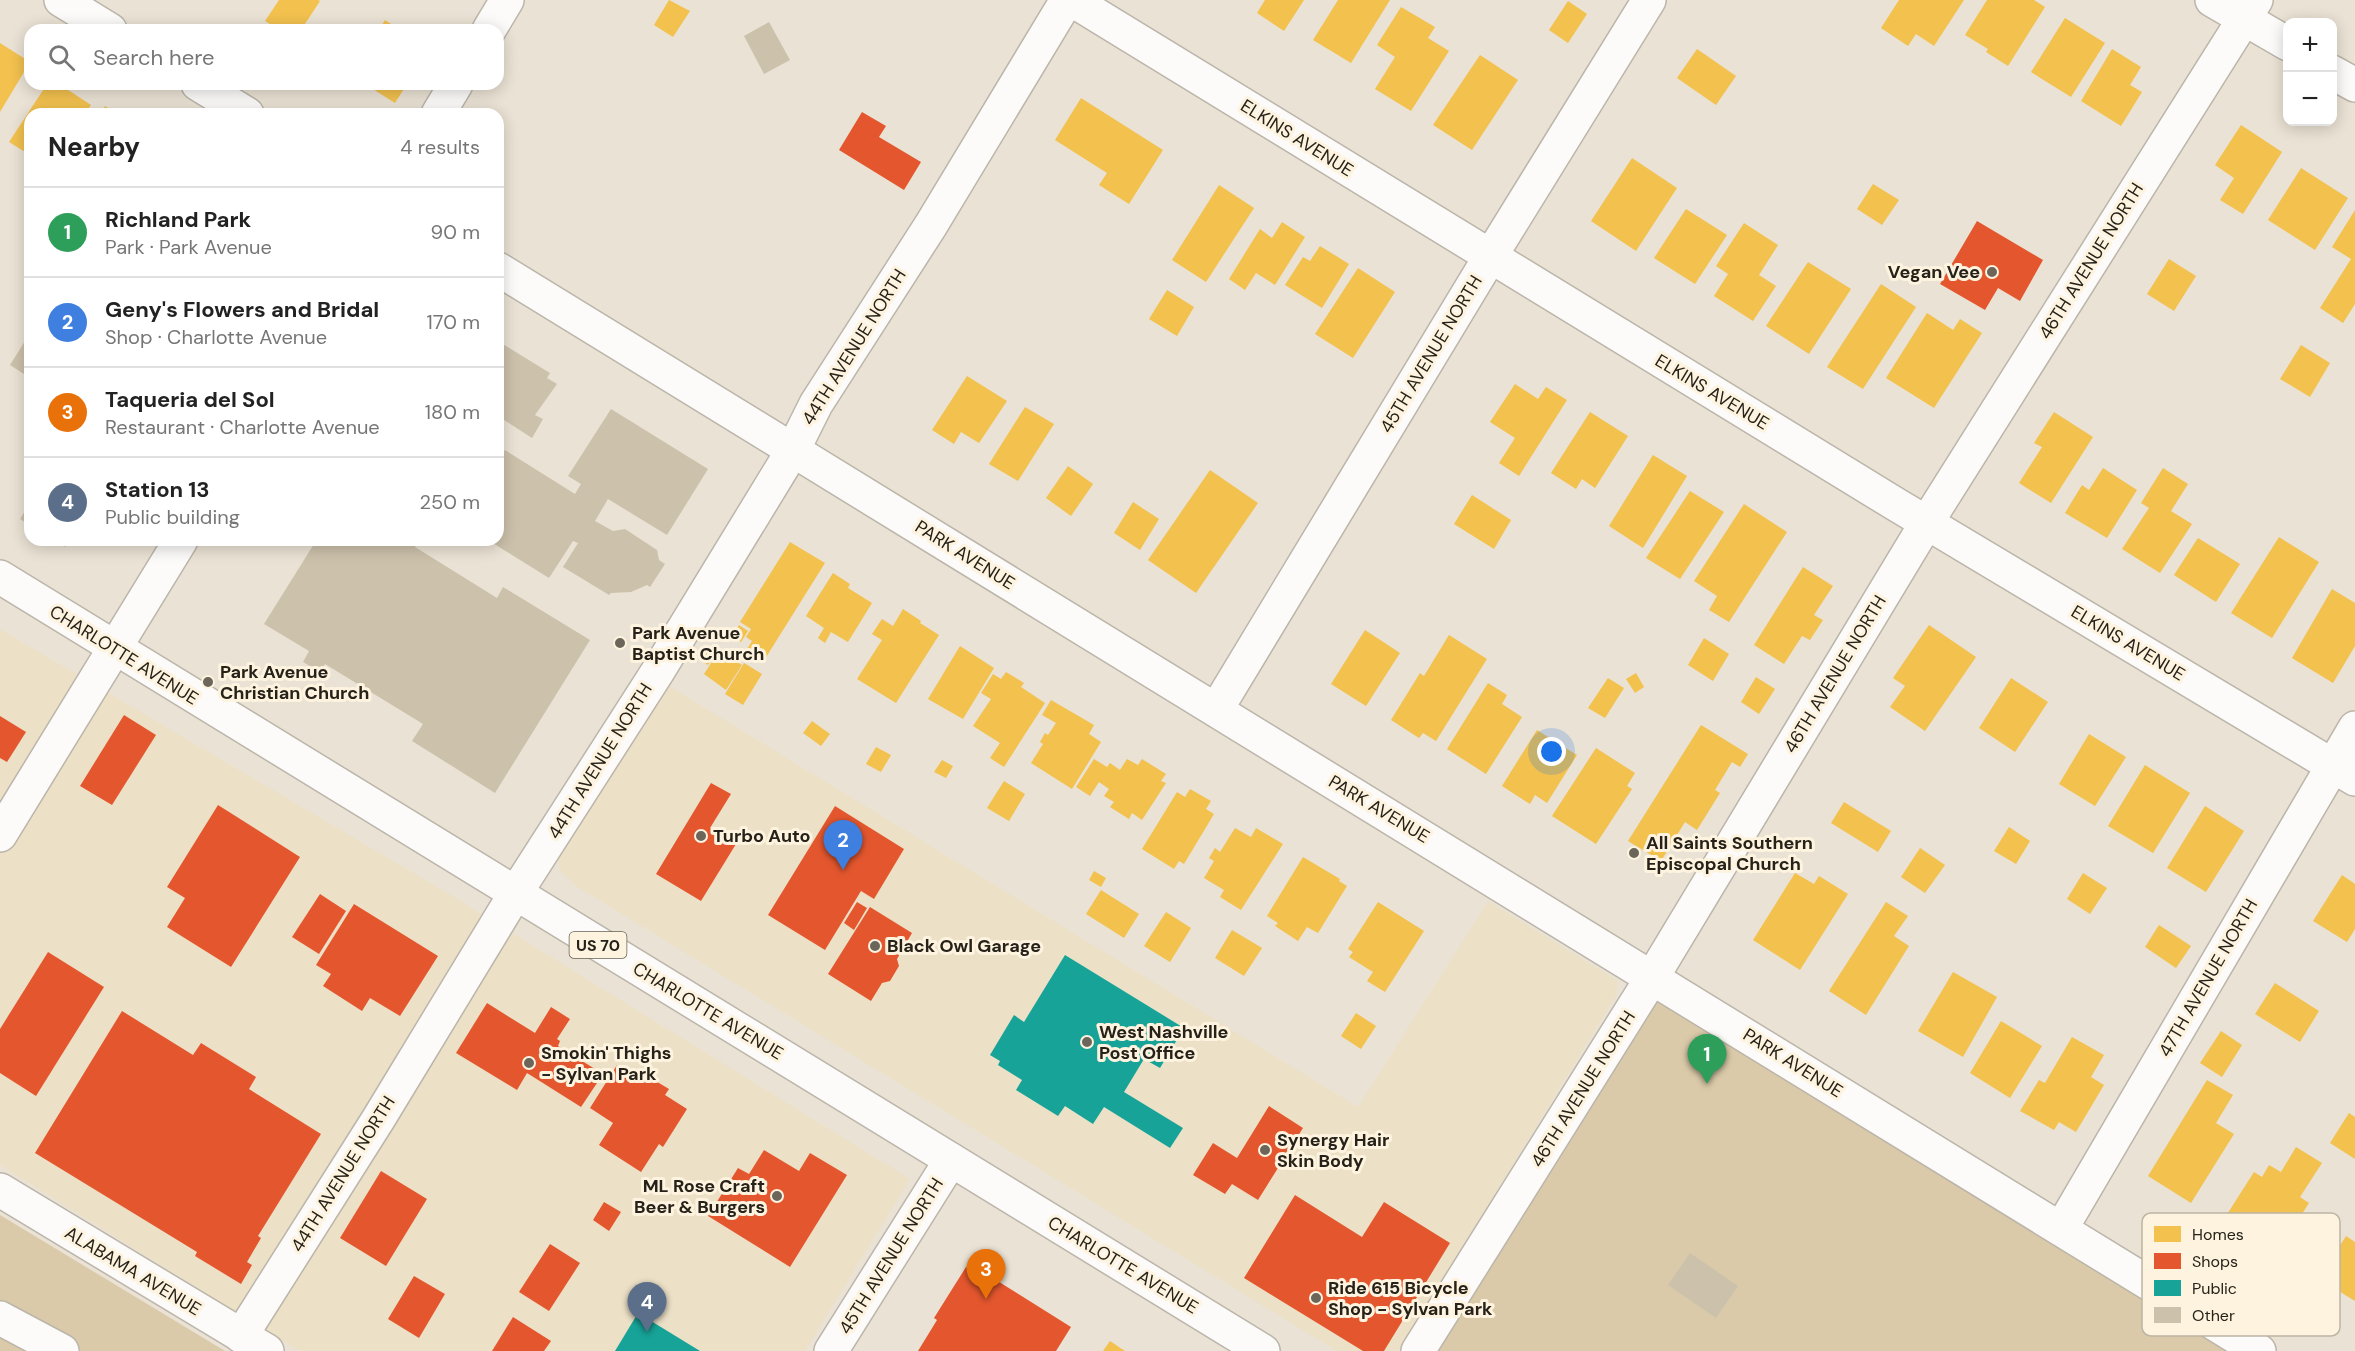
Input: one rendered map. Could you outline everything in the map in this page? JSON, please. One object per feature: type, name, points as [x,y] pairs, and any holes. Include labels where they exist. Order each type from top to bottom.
[{"type":"main road","points":[[61,0],[103,17]]},
{"type":"main road","points":[[493,24],[507,0]]},
{"type":"main road","name":"44TH AVENUE NORTH","points":[[254,1343],[515,894],[664,661],[793,450],[821,395],[931,225],[1067,0]]},
{"type":"main road","name":"ELKINS AVENUE","points":[[1072,0],[1490,257],[2344,772]]},
{"type":"main road","name":"45TH AVENUE NORTH","points":[[1216,710],[1490,257],[1649,0]]},
{"type":"main road","points":[[2212,0],[2251,9],[2283,39]]},
{"type":"main road","name":"46TH AVENUE NORTH","points":[[1418,1351],[1653,976],[1927,522],[2251,9]]},
{"type":"main road","points":[[2337,75],[2355,85]]},
{"type":"main road","points":[[208,90],[237,108]]},
{"type":"main road","points":[[442,108],[452,90]]},
{"type":"main road","name":"PARK AVENUE","points":[[504,273],[1653,976],[2142,1279]]},
{"type":"main road","points":[[0,835],[177,546]]},
{"type":"main road","name":"CHARLOTTE AVENUE","points":[[0,577],[1263,1351]]},
{"type":"main road","name":"47TH AVENUE NORTH","points":[[2061,1229],[2344,772],[2355,728]]},
{"type":"main road","name":"45TH AVENUE NORTH","points":[[831,1351],[951,1160]]},
{"type":"main road","name":"ALABAMA AVENUE","points":[[0,1190],[254,1343]]},
{"type":"main road","points":[[0,1317],[62,1351]]},
{"type":"main road","name":"PARK AVENUE","points":[[2235,1336],[2259,1351]]},
{"type":"shaded area","points":[[0,629],[451,895],[910,1179],[805,1351],[299,1351],[0,1165]]},
{"type":"shaded area","points":[[664,683],[1358,1107],[1488,901],[1618,981],[1616,996],[1398,1351],[1337,1351],[576,886],[560,871],[557,852]]},
{"type":"shaded area","points":[[1653,976],[2142,1278],[2142,1336],[2237,1336],[2261,1351],[1418,1351]]},
{"type":"shaded area","points":[[0,1215],[225,1351],[0,1351]]},
{"type":"building: Homes","points":[[279,0],[320,1],[305,24],[270,24],[265,21]]},
{"type":"building: Homes","points":[[669,0],[690,11],[673,37],[654,25]]},
{"type":"building: Homes","points":[[1265,0],[1304,0],[1284,31],[1257,13]]},
{"type":"building: Homes","points":[[1338,0],[1390,0],[1351,63],[1313,40]]},
{"type":"building: Homes","points":[[1899,0],[1964,0],[1934,46],[1916,34],[1908,46],[1881,28]]},
{"type":"building: Homes","points":[[1987,0],[2034,0],[2045,7],[2008,66],[1986,52],[1988,49],[1965,35]]},
{"type":"building: Homes","points":[[1568,1],[1587,14],[1568,43],[1549,30]]},
{"type":"building: Homes","points":[[1401,7],[1435,27],[1428,38],[1449,51],[1411,111],[1375,89],[1395,57],[1377,45]]},
{"type":"building: Homes","points":[[2065,18],[2105,43],[2071,97],[2031,72]]},
{"type":"building: Homes","points":[[0,43],[24,58],[24,72],[0,112]]},
{"type":"building: Homes","points":[[1697,49],[1736,76],[1716,105],[1677,78]]},
{"type":"building: Homes","points":[[2112,49],[2141,67],[2130,85],[2142,92],[2121,126],[2081,101]]},
{"type":"building: Homes","points":[[1480,55],[1518,80],[1472,150],[1433,125]]},
{"type":"building: Homes","points":[[43,90],[68,90],[91,105],[89,108],[31,108]]},
{"type":"building: Homes","points":[[374,90],[403,90],[395,103]]},
{"type":"building: Homes","points":[[1081,98],[1163,150],[1129,204],[1099,185],[1107,173],[1055,140]]},
{"type":"building: Homes","points":[[24,119],[24,151],[9,142]]},
{"type":"building: Homes","points":[[2241,125],[2282,152],[2243,214],[2220,200],[2234,178],[2215,165]]},
{"type":"building: Homes","points":[[1632,158],[1677,188],[1636,251],[1591,221]]},
{"type":"building: Homes","points":[[2301,168],[2348,198],[2315,250],[2268,220]]},
{"type":"building: Homes","points":[[1873,184],[1899,200],[1882,225],[1857,209]]},
{"type":"building: Homes","points":[[1219,185],[1254,208],[1206,282],[1172,260]]},
{"type":"building: Homes","points":[[1686,209],[1727,235],[1695,284],[1654,258]]},
{"type":"building: Homes","points":[[2355,210],[2355,304],[2343,323],[2320,308],[2351,259],[2332,247]]},
{"type":"building: Homes","points":[[1282,222],[1305,237],[1275,285],[1256,273],[1245,290],[1229,279],[1260,229],[1272,238]]},
{"type":"building: Homes","points":[[1744,223],[1778,245],[1759,275],[1776,286],[1753,321],[1714,296],[1728,274],[1716,266]]},
{"type":"building: Homes","points":[[1320,246],[1349,264],[1322,308],[1285,285],[1303,257],[1310,261]]},
{"type":"building: Homes","points":[[2169,259],[2196,276],[2174,311],[2147,294]]},
{"type":"building: Homes","points":[[1808,262],[1851,289],[1809,354],[1766,326]]},
{"type":"building: Homes","points":[[1358,268],[1395,292],[1353,358],[1315,334]]},
{"type":"building: Homes","points":[[1881,284],[1916,307],[1863,389],[1827,367]]},
{"type":"building: Homes","points":[[1167,290],[1194,307],[1177,336],[1149,319]]},
{"type":"building: Homes","points":[[1927,313],[1953,330],[1960,319],[1982,333],[1934,408],[1886,378]]},
{"type":"building: Homes","points":[[2301,345],[2330,363],[2310,397],[2280,379]]},
{"type":"building: Homes","points":[[967,376],[1007,401],[979,443],[961,432],[954,444],[932,430]]},
{"type":"building: Homes","points":[[1515,384],[1538,399],[1546,387],[1567,400],[1519,476],[1499,463],[1515,438],[1490,422]]},
{"type":"building: Homes","points":[[1025,407],[1054,424],[1018,481],[989,464]]},
{"type":"building: Homes","points":[[1590,412],[1628,436],[1595,488],[1582,479],[1576,489],[1551,473]]},
{"type":"building: Homes","points":[[2054,412],[2093,437],[2051,503],[2019,483],[2042,447],[2034,443]]},
{"type":"building: Homes","points":[[1653,455],[1687,476],[1643,548],[1609,526]]},
{"type":"building: Homes","points":[[1068,466],[1093,484],[1071,516],[1046,498]]},
{"type":"building: Homes","points":[[2103,468],[2137,490],[2107,538],[2065,513],[2082,485],[2089,490]]},
{"type":"building: Homes","points":[[2163,468],[2188,484],[2171,511],[2192,524],[2160,573],[2122,549],[2149,508],[2141,503]]},
{"type":"building: Homes","points":[[1210,470],[1258,503],[1196,593],[1148,560]]},
{"type":"building: Homes","points":[[1690,491],[1724,512],[1680,579],[1646,558]]},
{"type":"building: Homes","points":[[1472,495],[1511,520],[1494,549],[1454,524]]},
{"type":"building: Homes","points":[[1133,502],[1159,519],[1140,550],[1114,533]]},
{"type":"building: Homes","points":[[1744,504],[1787,532],[1729,622],[1709,610],[1717,596],[1694,581]]},
{"type":"building: Homes","points":[[2279,537],[2319,562],[2272,638],[2231,613]]},
{"type":"building: Homes","points":[[2198,538],[2240,564],[2216,602],[2174,575]]},
{"type":"building: Homes","points":[[790,542],[825,563],[763,662],[746,651],[752,641],[746,637],[751,629],[740,622]]},
{"type":"building: Homes","points":[[1803,567],[1833,586],[1814,615],[1823,620],[1810,640],[1802,636],[1784,664],[1754,645]]},
{"type":"building: Homes","points":[[833,573],[850,584],[848,588],[872,603],[848,642],[831,632],[825,643],[818,638],[824,628],[806,616]]},
{"type":"building: Homes","points":[[2332,589],[2355,603],[2355,646],[2333,683],[2292,658]]},
{"type":"building: Homes","points":[[903,609],[939,635],[896,703],[857,679],[882,640],[872,634],[882,619],[893,626]]},
{"type":"building: Homes","points":[[739,625],[748,631],[741,642],[732,636]]},
{"type":"building: Homes","points":[[1929,625],[1976,657],[1925,731],[1890,707],[1905,686],[1893,678]]},
{"type":"building: Homes","points":[[1365,630],[1400,653],[1366,706],[1331,684]]},
{"type":"building: Homes","points":[[1449,635],[1487,659],[1436,741],[1423,733],[1419,738],[1391,720],[1420,673],[1424,676]]},
{"type":"building: Homes","points":[[1704,638],[1729,654],[1713,681],[1688,665]]},
{"type":"building: Homes","points":[[708,646],[717,652],[708,665],[699,659]]},
{"type":"building: Homes","points":[[960,646],[994,668],[963,719],[928,699]]},
{"type":"building: Homes","points":[[719,651],[742,665],[726,690],[704,674]]},
{"type":"building: Homes","points":[[744,663],[762,674],[743,705],[725,694]]},
{"type":"building: Homes","points":[[1006,672],[1024,683],[1021,687],[1045,703],[1004,767],[990,758],[1000,743],[973,726],[991,699],[981,693],[993,674],[1001,679]]},
{"type":"building: Homes","points":[[1636,673],[1644,687],[1635,693],[1626,679]]},
{"type":"building: Homes","points":[[1756,677],[1775,689],[1759,714],[1741,702]]},
{"type":"building: Homes","points":[[1608,678],[1624,688],[1605,718],[1588,708]]},
{"type":"building: Homes","points":[[2011,678],[2048,702],[2015,752],[1979,728]]},
{"type":"building: Homes","points":[[1488,683],[1507,695],[1502,704],[1522,717],[1486,774],[1447,749]]},
{"type":"building: Homes","points":[[1051,700],[1094,725],[1089,734],[1101,742],[1072,789],[1031,763],[1043,744],[1040,742],[1045,733],[1048,735],[1056,723],[1042,715]]},
{"type":"building: Homes","points":[[812,721],[830,734],[821,746],[803,733]]},
{"type":"building: Homes","points":[[1701,725],[1748,754],[1740,767],[1732,762],[1715,790],[1720,793],[1697,830],[1685,822],[1661,861],[1628,841]]},
{"type":"building: Homes","points":[[1537,730],[1577,755],[1547,803],[1535,795],[1530,804],[1502,786]]},
{"type":"building: Homes","points":[[2089,734],[2126,757],[2095,806],[2059,784]]},
{"type":"building: Homes","points":[[876,747],[891,755],[881,772],[866,764]]},
{"type":"building: Homes","points":[[1596,748],[1635,773],[1627,786],[1632,789],[1596,844],[1552,816]]},
{"type":"building: Homes","points":[[1094,759],[1107,767],[1110,763],[1120,770],[1127,759],[1138,765],[1142,759],[1166,774],[1161,781],[1166,783],[1142,820],[1132,813],[1129,819],[1110,807],[1114,802],[1104,796],[1109,789],[1099,782],[1090,796],[1076,787]]},
{"type":"building: Homes","points":[[942,760],[953,766],[946,778],[934,772]]},
{"type":"building: Homes","points":[[2145,765],[2190,793],[2153,853],[2108,826]]},
{"type":"building: Homes","points":[[1004,781],[1025,794],[1009,821],[987,808]]},
{"type":"building: Homes","points":[[1190,789],[1211,801],[1206,809],[1214,814],[1184,864],[1179,861],[1174,869],[1142,849],[1177,792],[1185,797]]},
{"type":"building: Homes","points":[[1844,802],[1891,831],[1878,852],[1831,823]]},
{"type":"building: Homes","points":[[2205,806],[2244,831],[2206,892],[2167,868]]},
{"type":"building: Homes","points":[[2009,827],[2030,841],[2016,864],[1994,851]]},
{"type":"building: Homes","points":[[1235,828],[1251,837],[1256,828],[1283,844],[1241,910],[1220,897],[1224,890],[1204,878],[1214,861],[1209,858],[1215,848],[1220,852]]},
{"type":"building: Homes","points":[[1920,848],[1945,865],[1925,893],[1901,877]]},
{"type":"building: Homes","points":[[1303,857],[1340,879],[1339,881],[1347,886],[1318,933],[1307,927],[1298,941],[1275,926],[1278,923],[1267,916]]},
{"type":"building: Homes","points":[[1094,871],[1106,878],[1101,887],[1089,880]]},
{"type":"building: Homes","points":[[1795,873],[1814,884],[1819,876],[1848,894],[1800,970],[1753,940]]},
{"type":"building: Homes","points":[[2083,873],[2107,888],[2090,914],[2067,899]]},
{"type":"building: Homes","points":[[2342,875],[2355,884],[2355,929],[2347,942],[2313,921]]},
{"type":"building: Homes","points":[[1101,890],[1139,914],[1124,938],[1086,914]]},
{"type":"building: Homes","points":[[1378,902],[1424,931],[1385,992],[1367,981],[1373,972],[1349,957],[1353,952],[1348,949]]},
{"type":"building: Homes","points":[[1886,902],[1908,916],[1894,936],[1909,946],[1866,1015],[1829,991]]},
{"type":"building: Homes","points":[[1166,912],[1191,928],[1170,962],[1144,946]]},
{"type":"building: Homes","points":[[2159,925],[2191,946],[2176,968],[2145,947]]},
{"type":"building: Homes","points":[[1232,930],[1262,948],[1244,976],[1215,958]]},
{"type":"building: Homes","points":[[1953,972],[1997,997],[1963,1057],[1918,1031]]},
{"type":"building: Homes","points":[[2275,983],[2319,1011],[2300,1042],[2255,1014]]},
{"type":"building: Homes","points":[[1356,1013],[1376,1026],[1361,1049],[1341,1036]]},
{"type":"building: Homes","points":[[2001,1021],[2042,1046],[2010,1098],[1970,1073]]},
{"type":"building: Homes","points":[[2221,1031],[2242,1045],[2222,1077],[2200,1063]]},
{"type":"building: Homes","points":[[2072,1037],[2104,1055],[2091,1077],[2104,1085],[2076,1132],[2059,1122],[2054,1130],[2020,1111],[2039,1080],[2045,1083]]},
{"type":"building: Homes","points":[[2207,1080],[2233,1095],[2216,1123],[2234,1134],[2191,1203],[2148,1176]]},
{"type":"building: Homes","points":[[2349,1113],[2355,1117],[2355,1159],[2330,1143]]},
{"type":"building: Homes","points":[[2296,1147],[2322,1163],[2300,1197],[2309,1203],[2303,1213],[2228,1213],[2254,1172],[2262,1177],[2269,1165],[2281,1172]]},
{"type":"building: Homes","points":[[2346,1236],[2355,1242],[2355,1301],[2340,1292],[2340,1246]]},
{"type":"building: Homes","points":[[1110,1341],[1125,1351],[1103,1351]]},
{"type":"building: Shops","points":[[862,112],[886,126],[879,137],[921,162],[904,190],[839,150]]},
{"type":"building: Shops","name":"Vegan Vee","points":[[1977,221],[2043,260],[2020,301],[1998,288],[1985,310],[1940,284]]},
{"type":"building: Shops","points":[[124,715],[156,735],[112,805],[80,786]]},
{"type":"building: Shops","points":[[0,716],[26,732],[7,762],[0,758]]},
{"type":"building: Shops","name":"Turbo Auto","points":[[711,783],[731,794],[710,828],[736,844],[701,901],[656,874]]},
{"type":"building: Shops","points":[[218,805],[300,857],[231,967],[167,927],[185,898],[167,887]]},
{"type":"building: Shops","points":[[835,806],[904,849],[874,899],[861,891],[825,950],[768,915]]},
{"type":"building: Shops","points":[[320,894],[346,911],[319,954],[292,937]]},
{"type":"building: Shops","points":[[857,902],[867,908],[854,930],[844,923]]},
{"type":"building: Shops","points":[[354,904],[438,956],[400,1016],[370,998],[362,1011],[323,986],[331,974],[316,965]]},
{"type":"building: Shops","name":"Black Owl Garage","points":[[870,907],[912,933],[897,959],[899,966],[890,981],[882,983],[871,1001],[828,974]]},
{"type":"building: Shops","points":[[48,952],[104,987],[36,1096],[0,1073],[0,1029]]},
{"type":"building: Shops","name":"Smokin' Thighs - Sylvan Park","points":[[487,1003],[535,1033],[551,1007],[570,1019],[557,1039],[560,1041],[558,1046],[603,1074],[581,1107],[527,1073],[517,1090],[456,1053]]},
{"type":"building: Shops","points":[[122,1011],[193,1055],[201,1043],[256,1077],[249,1089],[321,1134],[258,1236],[261,1238],[247,1262],[252,1265],[241,1284],[195,1256],[197,1252],[35,1153]]},
{"type":"building: Shops","points":[[617,1065],[636,1077],[639,1071],[669,1089],[665,1095],[687,1109],[663,1147],[659,1144],[641,1172],[599,1145],[613,1123],[590,1108]]},
{"type":"building: Shops","name":"Synergy Hair Skin Body","points":[[1269,1106],[1303,1128],[1258,1200],[1232,1184],[1225,1194],[1193,1175],[1213,1143],[1237,1158]]},
{"type":"building: Shops","name":"ML Rose Craft Beer & Burgers","points":[[764,1150],[799,1171],[810,1153],[847,1175],[790,1267],[708,1216],[738,1168],[749,1174]]},
{"type":"building: Shops","points":[[381,1171],[427,1199],[386,1266],[340,1238]]},
{"type":"building: Shops","points":[[1295,1195],[1362,1237],[1384,1202],[1450,1243],[1384,1351],[1363,1351],[1244,1278]]},
{"type":"building: Shops","points":[[604,1202],[621,1212],[609,1231],[593,1220]]},
{"type":"building: Shops","points":[[550,1244],[580,1263],[549,1311],[519,1292]]},
{"type":"building: Shops","points":[[966,1267],[985,1279],[988,1275],[1071,1327],[1056,1351],[918,1351],[937,1320],[934,1318]]},
{"type":"building: Shops","points":[[414,1276],[445,1294],[419,1338],[388,1319]]},
{"type":"building: Shops","points":[[513,1317],[551,1341],[544,1351],[492,1351]]},
{"type":"building: Public","name":"West Nashville Post Office","points":[[1065,955],[1184,1028],[1160,1068],[1144,1059],[1124,1092],[1183,1128],[1170,1148],[1104,1107],[1093,1124],[1065,1106],[1058,1116],[1016,1090],[1022,1080],[998,1065],[1000,1061],[990,1055],[1014,1015],[1024,1022]]},
{"type":"building: Public","points":[[638,1313],[700,1351],[615,1351]]},
{"type":"building: Other","points":[[769,22],[790,60],[764,74],[744,36]]},
{"type":"building: Other","points":[[24,343],[24,374],[10,365]]},
{"type":"building: Other","points":[[504,345],[550,373],[547,378],[557,384],[535,415],[543,419],[532,438],[504,420]]},
{"type":"building: Other","points":[[611,409],[708,469],[667,535],[608,499],[595,521],[613,531],[625,529],[657,550],[659,560],[665,564],[650,587],[647,585],[631,592],[609,595],[563,567],[578,543],[573,541],[549,578],[498,546],[504,546],[505,450],[575,494],[581,484],[568,476]]},
{"type":"building: Other","points":[[313,546],[416,546],[497,598],[503,587],[590,640],[495,793],[412,741],[423,724],[325,664],[320,672],[303,662],[309,651],[264,624]]},
{"type":"building: Other","points":[[1690,1253],[1738,1286],[1716,1318],[1668,1285]]},
{"type":"place","name":"Vegan Vee","points":[[1992,272]]},
{"type":"place","name":"Park Avenue Baptist Church","points":[[620,643]]},
{"type":"place","name":"Park Avenue Christian Church","points":[[208,682]]},
{"type":"place","name":"Turbo Auto","points":[[701,836]]},
{"type":"place","name":"All Saints Southern Episcopal Church","points":[[1634,853]]},
{"type":"place","name":"Geny's Flowers and Bridal","points":[[843,870]]},
{"type":"place","name":"Black Owl Garage","points":[[875,946]]},
{"type":"place","name":"West Nashville Post Office","points":[[1087,1042]]},
{"type":"place","name":"Smokin' Thighs - Sylvan Park","points":[[529,1063]]},
{"type":"place","name":"Richland Park","points":[[1707,1084]]},
{"type":"place","name":"Synergy Hair Skin Body","points":[[1265,1150]]},
{"type":"place","name":"ML Rose Craft Beer & Burgers","points":[[777,1196]]},
{"type":"place","name":"Ride 615 Bicycle Shop - Sylvan Park","points":[[1316,1298]]},
{"type":"place","name":"Taqueria del Sol","points":[[986,1299]]},
{"type":"place","name":"Station 13","points":[[647,1332]]}]
